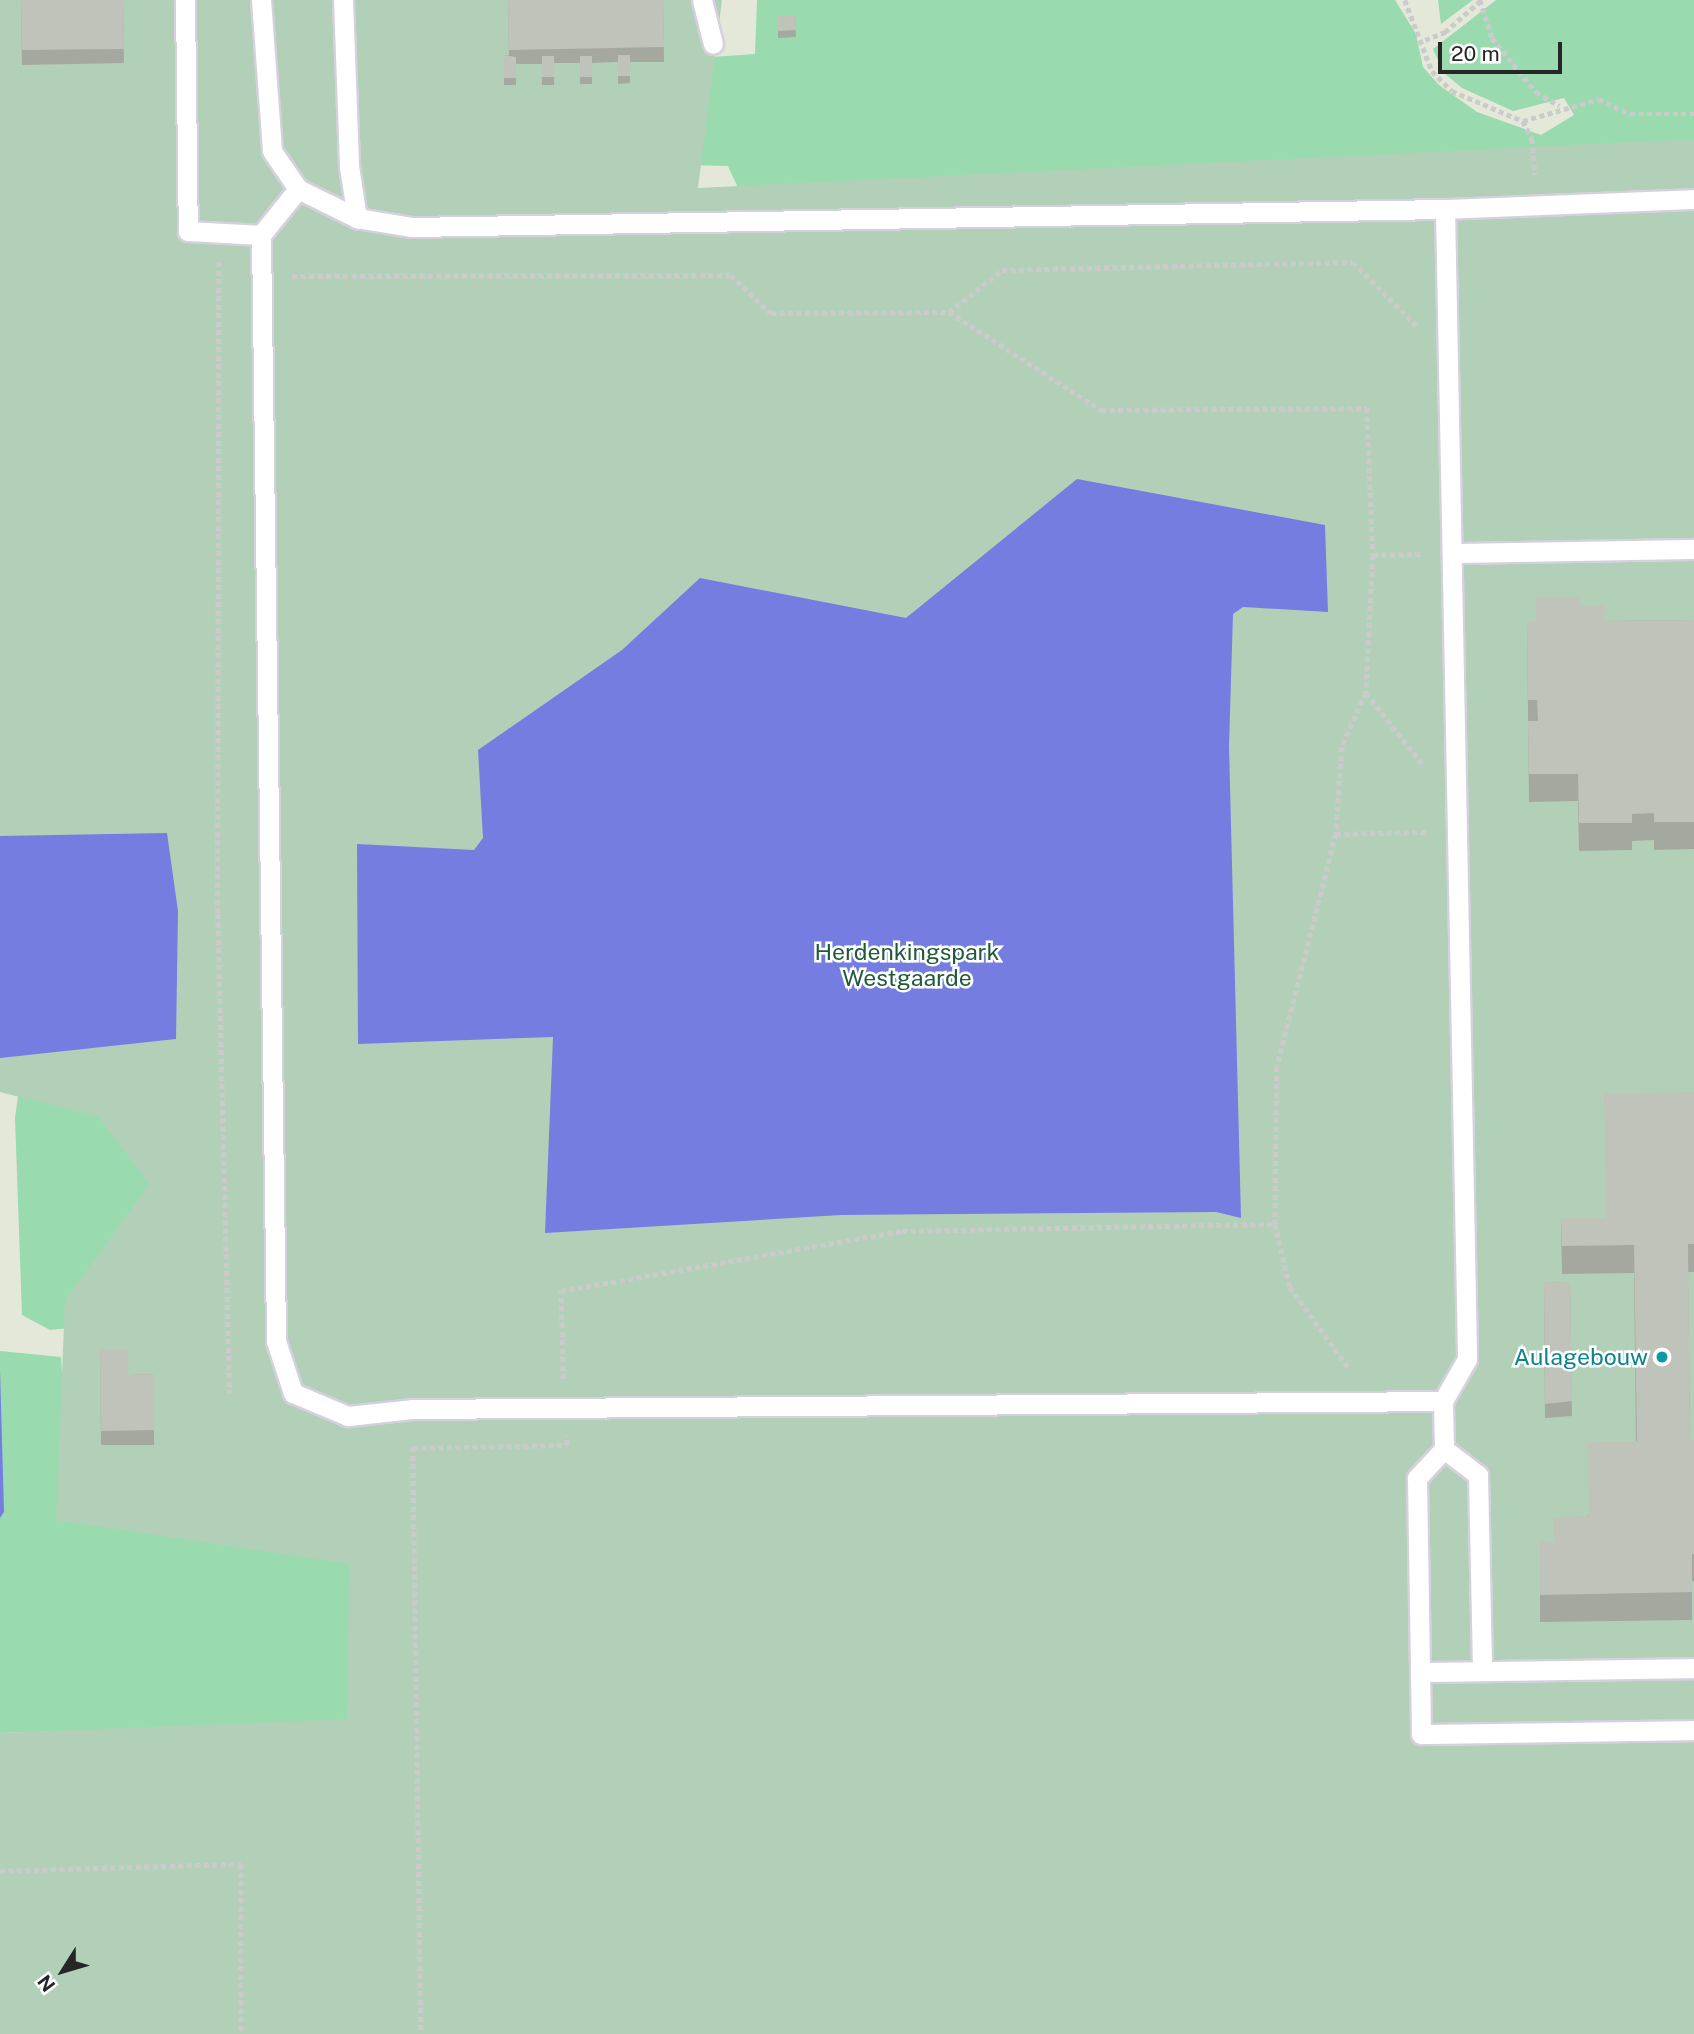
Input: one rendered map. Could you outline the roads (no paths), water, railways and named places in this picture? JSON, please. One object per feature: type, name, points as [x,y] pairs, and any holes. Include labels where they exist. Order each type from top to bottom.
[{"type":"lane","points":[[702,0],[713,44]]},
{"type":"lane","points":[[185,7],[188,231],[261,234]]},
{"type":"lane","points":[[261,8],[272,151],[298,189],[357,218],[412,227],[1445,209],[1694,199]]},
{"type":"lane","points":[[342,8],[357,218]]},
{"type":"lane","points":[[298,189],[261,234],[276,1341],[293,1393],[348,1416],[412,1409],[1443,1401]]},
{"type":"lane","points":[[1445,209],[1453,553],[1456,1015],[1467,1359],[1443,1401],[1444,1449],[1417,1478],[1421,1734],[1694,1730]]},
{"type":"lane","points":[[1453,553],[1694,549]]},
{"type":"lane","points":[[1444,1449],[1478,1475],[1482,1671]]},
{"type":"lane","points":[[1420,1672],[1694,1668]]},
{"type":"water","points":[[1077,479],[1325,525],[1328,612],[1243,607],[1233,614],[1229,746],[1241,1218],[1216,1212],[841,1215],[545,1233],[553,1037],[358,1044],[357,844],[474,850],[483,838],[478,750],[622,650],[700,578],[906,618]]},
{"type":"water","points":[[167,833],[178,911],[176,1039],[0,1058],[0,836]]},
{"type":"water","points":[[0,1370],[4,1512],[0,1518]]},
{"type":"place","name":"Aulagebouw","points":[[1662,1357]]},
{"type":"park label","name":"Herdenkingspark Westgaarde","points":[[907,965]]}]
